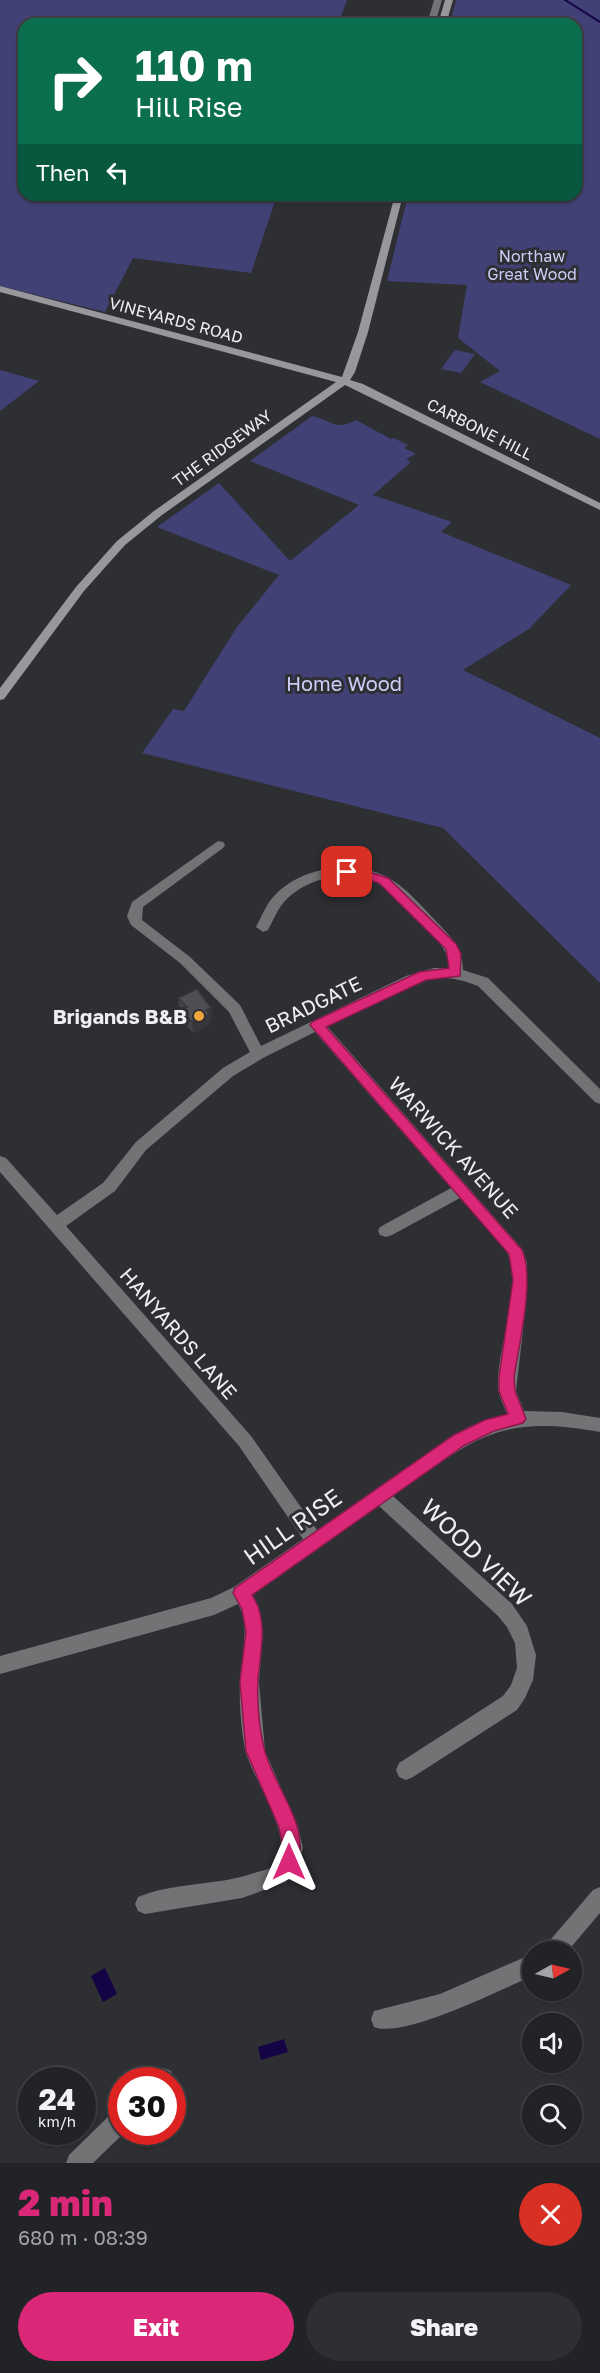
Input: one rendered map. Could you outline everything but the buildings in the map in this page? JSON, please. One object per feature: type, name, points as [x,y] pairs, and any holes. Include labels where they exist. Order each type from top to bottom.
[{"type":"street","points":[[433,18],[438,0]]},
{"type":"street","points":[[444,18],[449,0]]},
{"type":"street","points":[[344,381],[350,372],[363,332],[397,201]]},
{"type":"street","name":"VINEYARDS ROAD","points":[[0,289],[344,381]]},
{"type":"street","name":"CARBONE HILL","points":[[344,381],[438,424],[600,507]]},
{"type":"street","name":"THE RIDGEWAY","points":[[0,696],[80,589],[121,543],[158,513],[344,381]]},
{"type":"street","points":[[218,845],[137,905],[134,916],[136,922],[185,960],[235,1009],[258,1054]]},
{"type":"street","points":[[263,927],[274,904],[294,887],[318,876],[333,873],[360,873],[374,876],[388,885],[452,947],[456,961],[456,973]]},
{"type":"street","name":"BRADGATE","points":[[56,1224],[109,1187],[141,1146],[208,1089],[258,1054],[423,976],[445,972],[456,973],[473,977],[492,989],[600,1098]]},
{"type":"street","name":"WARWICK AVENUE","points":[[317,1025],[508,1241],[519,1260],[520,1280],[507,1377],[507,1391],[518,1419]]},
{"type":"street","name":"HANYARDS LANE","points":[[0,1162],[244,1441],[315,1542]]},
{"type":"street","points":[[386,1231],[462,1190]]},
{"type":"street","name":"HILL RISE","points":[[0,1665],[214,1606],[241,1593],[380,1495],[479,1429],[518,1419],[555,1417],[600,1425]]},
{"type":"street","name":"WOOD VIEW","points":[[380,1495],[505,1610],[517,1623],[527,1651],[524,1681],[520,1692],[510,1703],[406,1770]]},
{"type":"street","points":[[145,1904],[242,1888],[279,1875],[289,1862],[293,1848],[288,1827],[253,1742],[249,1682],[254,1632],[250,1607],[241,1593]]},
{"type":"street","points":[[562,1941],[600,1897]]},
{"type":"street","points":[[382,2019],[406,2016],[471,1992],[522,1969]]},
{"type":"street","points":[[77,2163],[108,2133]]},
{"type":"green space","points":[[0,0],[347,0],[340,18],[18,18],[18,201],[275,201],[251,273],[133,258],[105,312],[0,286]]},
{"type":"green space","name":"Northaw Great Wood","points":[[456,0],[600,0],[600,439],[480,382],[500,371],[458,338],[467,285],[387,281],[407,201],[582,201],[582,18],[452,18]]},
{"type":"green space","points":[[455,350],[475,354],[461,373],[441,369]]},
{"type":"green space","points":[[0,370],[39,381],[0,411]]},
{"type":"green space","name":"Home Wood","points":[[312,416],[338,425],[356,420],[391,439],[394,438],[408,445],[404,448],[416,454],[406,459],[411,462],[373,495],[452,522],[441,532],[571,585],[529,629],[463,670],[600,738],[600,983],[443,828],[142,753],[173,709],[184,711],[237,627],[279,575],[157,527],[219,483],[290,561],[359,505],[250,461]]},
{"type":"shaded area","points":[[105,1968],[117,1994],[103,2002],[91,1976]]},
{"type":"shaded area","points":[[284,2039],[288,2052],[261,2060],[258,2047]]},
{"type":"waterway","points":[[565,0],[600,22]]},
{"type":"place","name":"Brigands B&B","points":[[199,1016]]},
{"type":"route","points":[[289,1862],[293,1848],[288,1827],[255,1751],[249,1682],[254,1649],[253,1616],[241,1593],[459,1440],[491,1424],[518,1419],[507,1391],[520,1280],[519,1260],[515,1250],[317,1025],[411,980],[434,973],[456,973],[455,954],[452,947],[383,880],[374,876],[347,872]]}]
